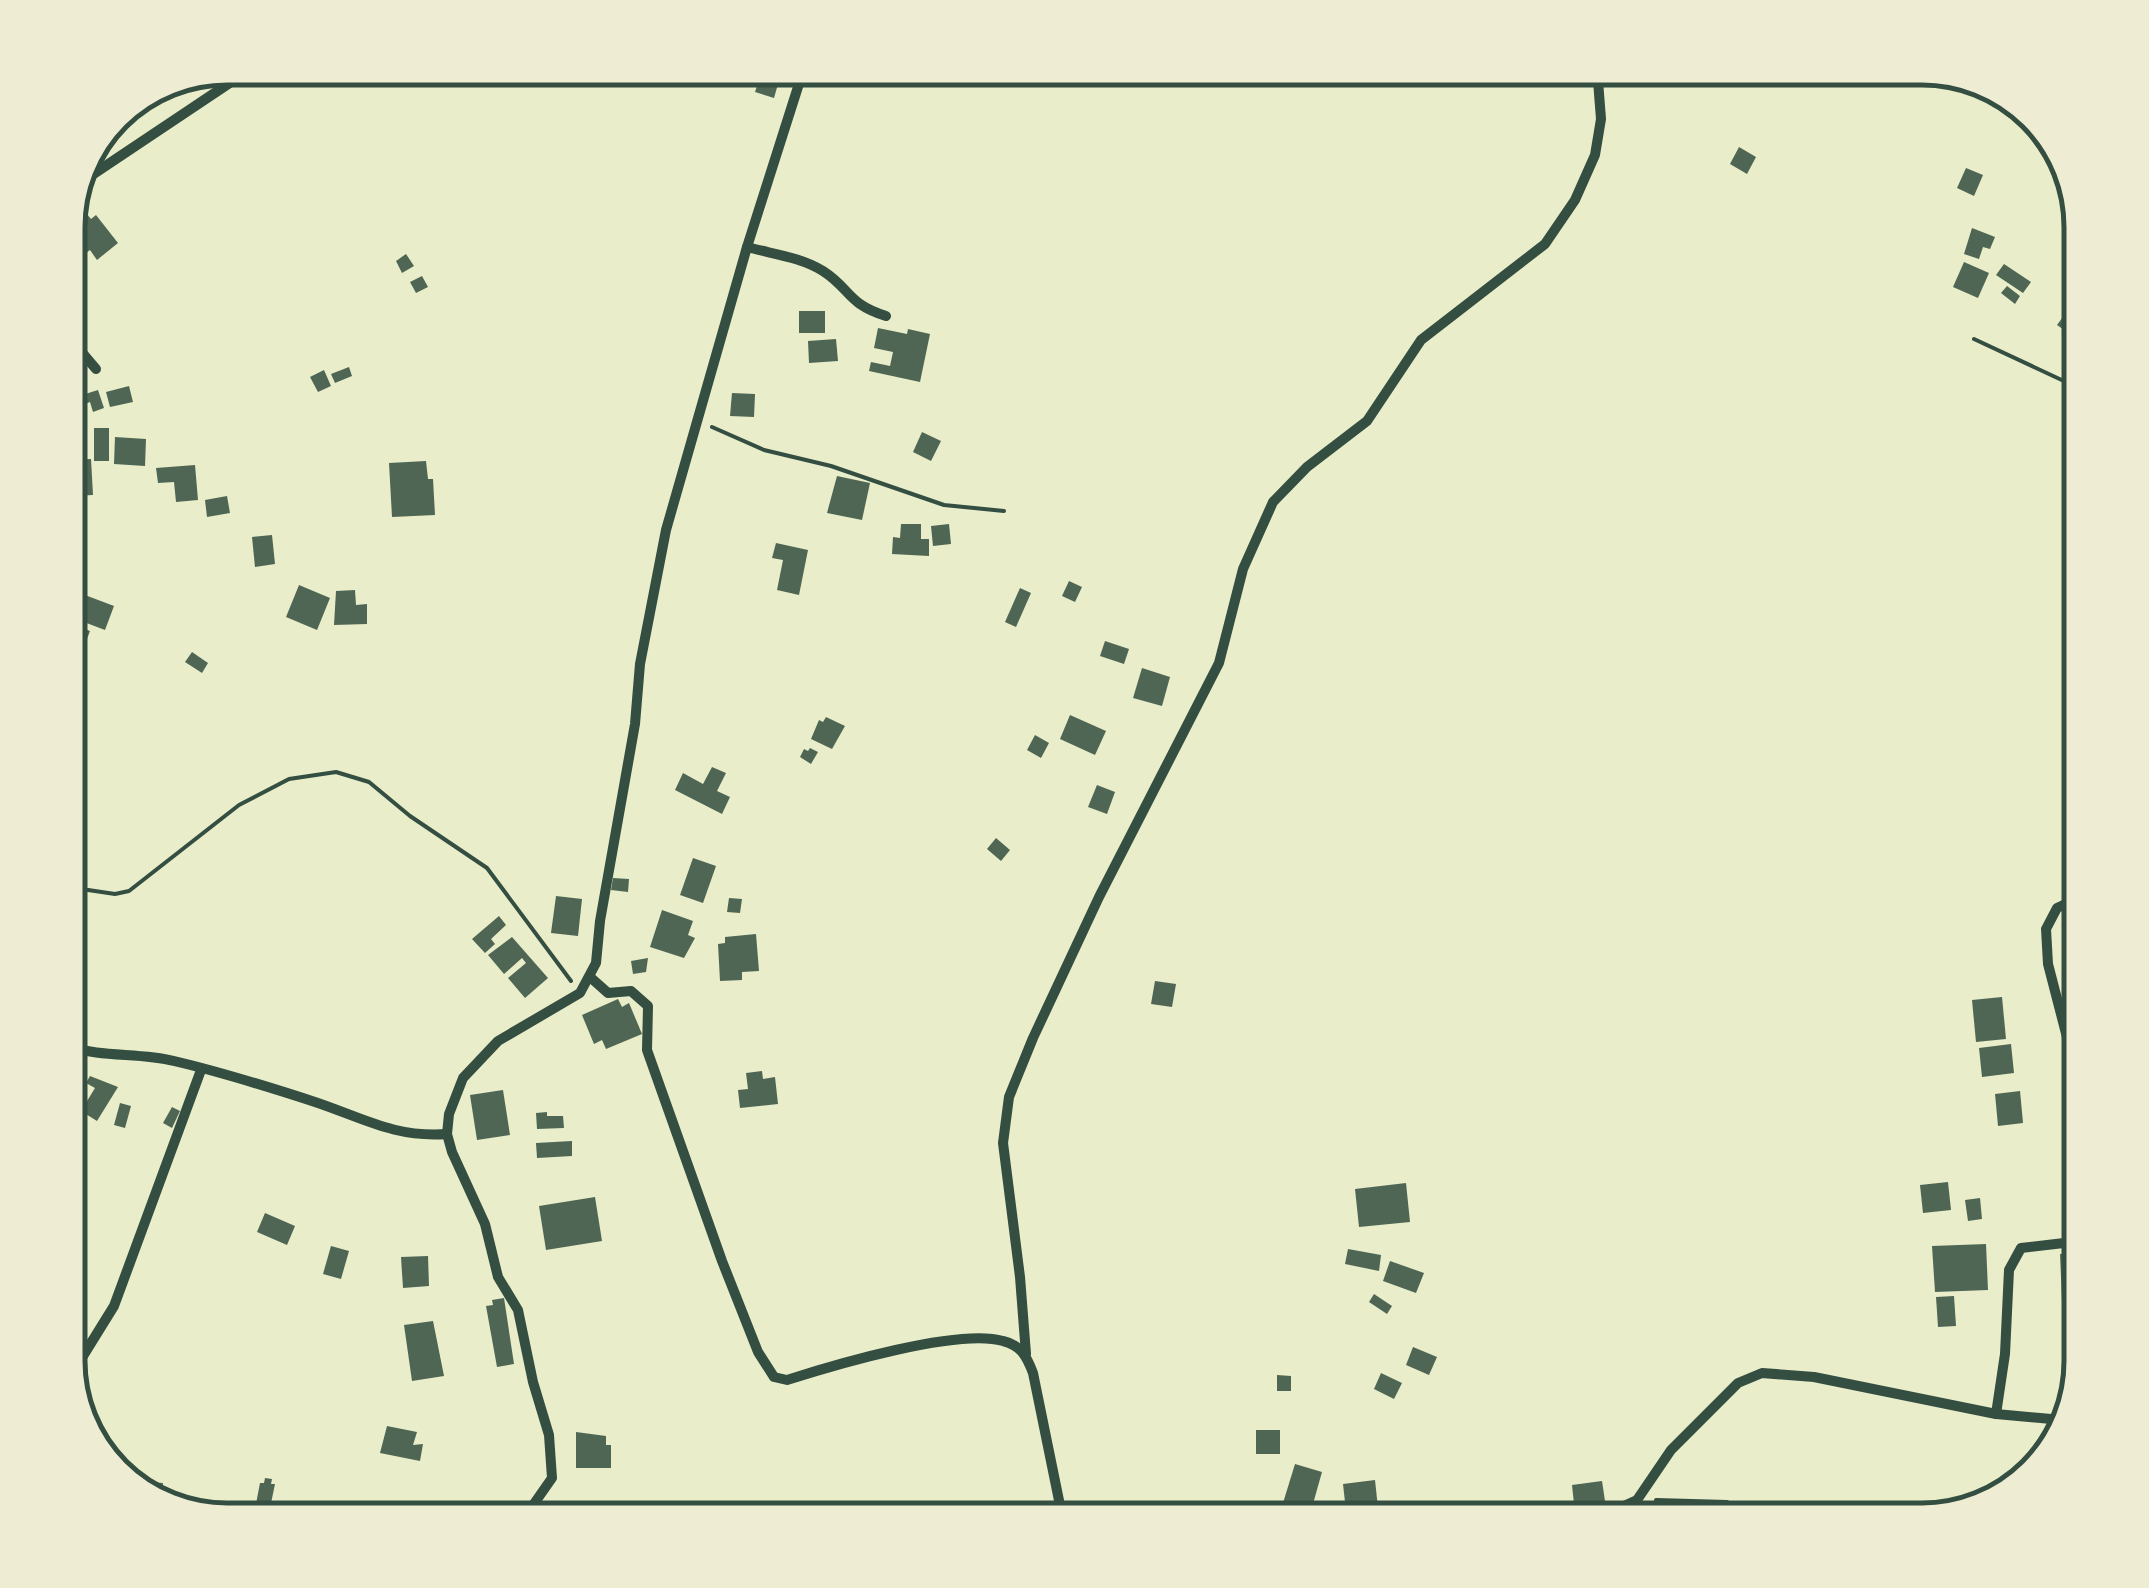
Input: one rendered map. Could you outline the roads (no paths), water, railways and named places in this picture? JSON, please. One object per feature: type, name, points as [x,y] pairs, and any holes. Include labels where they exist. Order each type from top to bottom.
[{"type":"street","points":[[97,172],[227,85]]},
{"type":"street","points":[[534,1503],[552,1478],[550,1435],[533,1382],[518,1310],[498,1277],[484,1224],[452,1152],[447,1134],[449,1114],[463,1078],[498,1041],[580,993],[596,963],[606,883],[635,724],[640,664],[666,530],[747,247],[799,85]]},
{"type":"street","points":[[1060,1503],[1026,1354],[1002,1143],[1009,1097],[1099,897],[1219,664],[1243,569],[1273,502],[1306,467],[1368,421],[1421,340],[1545,244],[1574,200],[1594,155],[1601,119],[1598,85]]},
{"type":"street","points":[[747,247],[812,266],[829,276],[862,308],[886,316]]},
{"type":"street","points":[[85,356],[96,369]]},
{"type":"street","points":[[2064,905],[2058,908],[2046,929],[2048,964],[2064,1026]]},
{"type":"street","points":[[590,977],[608,993],[630,991],[648,1006],[648,1050],[722,1261],[758,1352],[774,1377],[788,1380],[948,1340],[1006,1341],[1026,1354]]},
{"type":"street","points":[[85,1052],[172,1060],[350,1114],[380,1128],[419,1136],[447,1134]]},
{"type":"street","points":[[85,1353],[114,1306],[201,1070]]},
{"type":"street","points":[[1996,1414],[2005,1354],[2009,1270],[2022,1248],[2064,1243]]},
{"type":"street","points":[[1630,1503],[1637,1500],[1672,1450],[1738,1383],[1762,1373],[1814,1377],[1996,1414],[2051,1419]]}]
